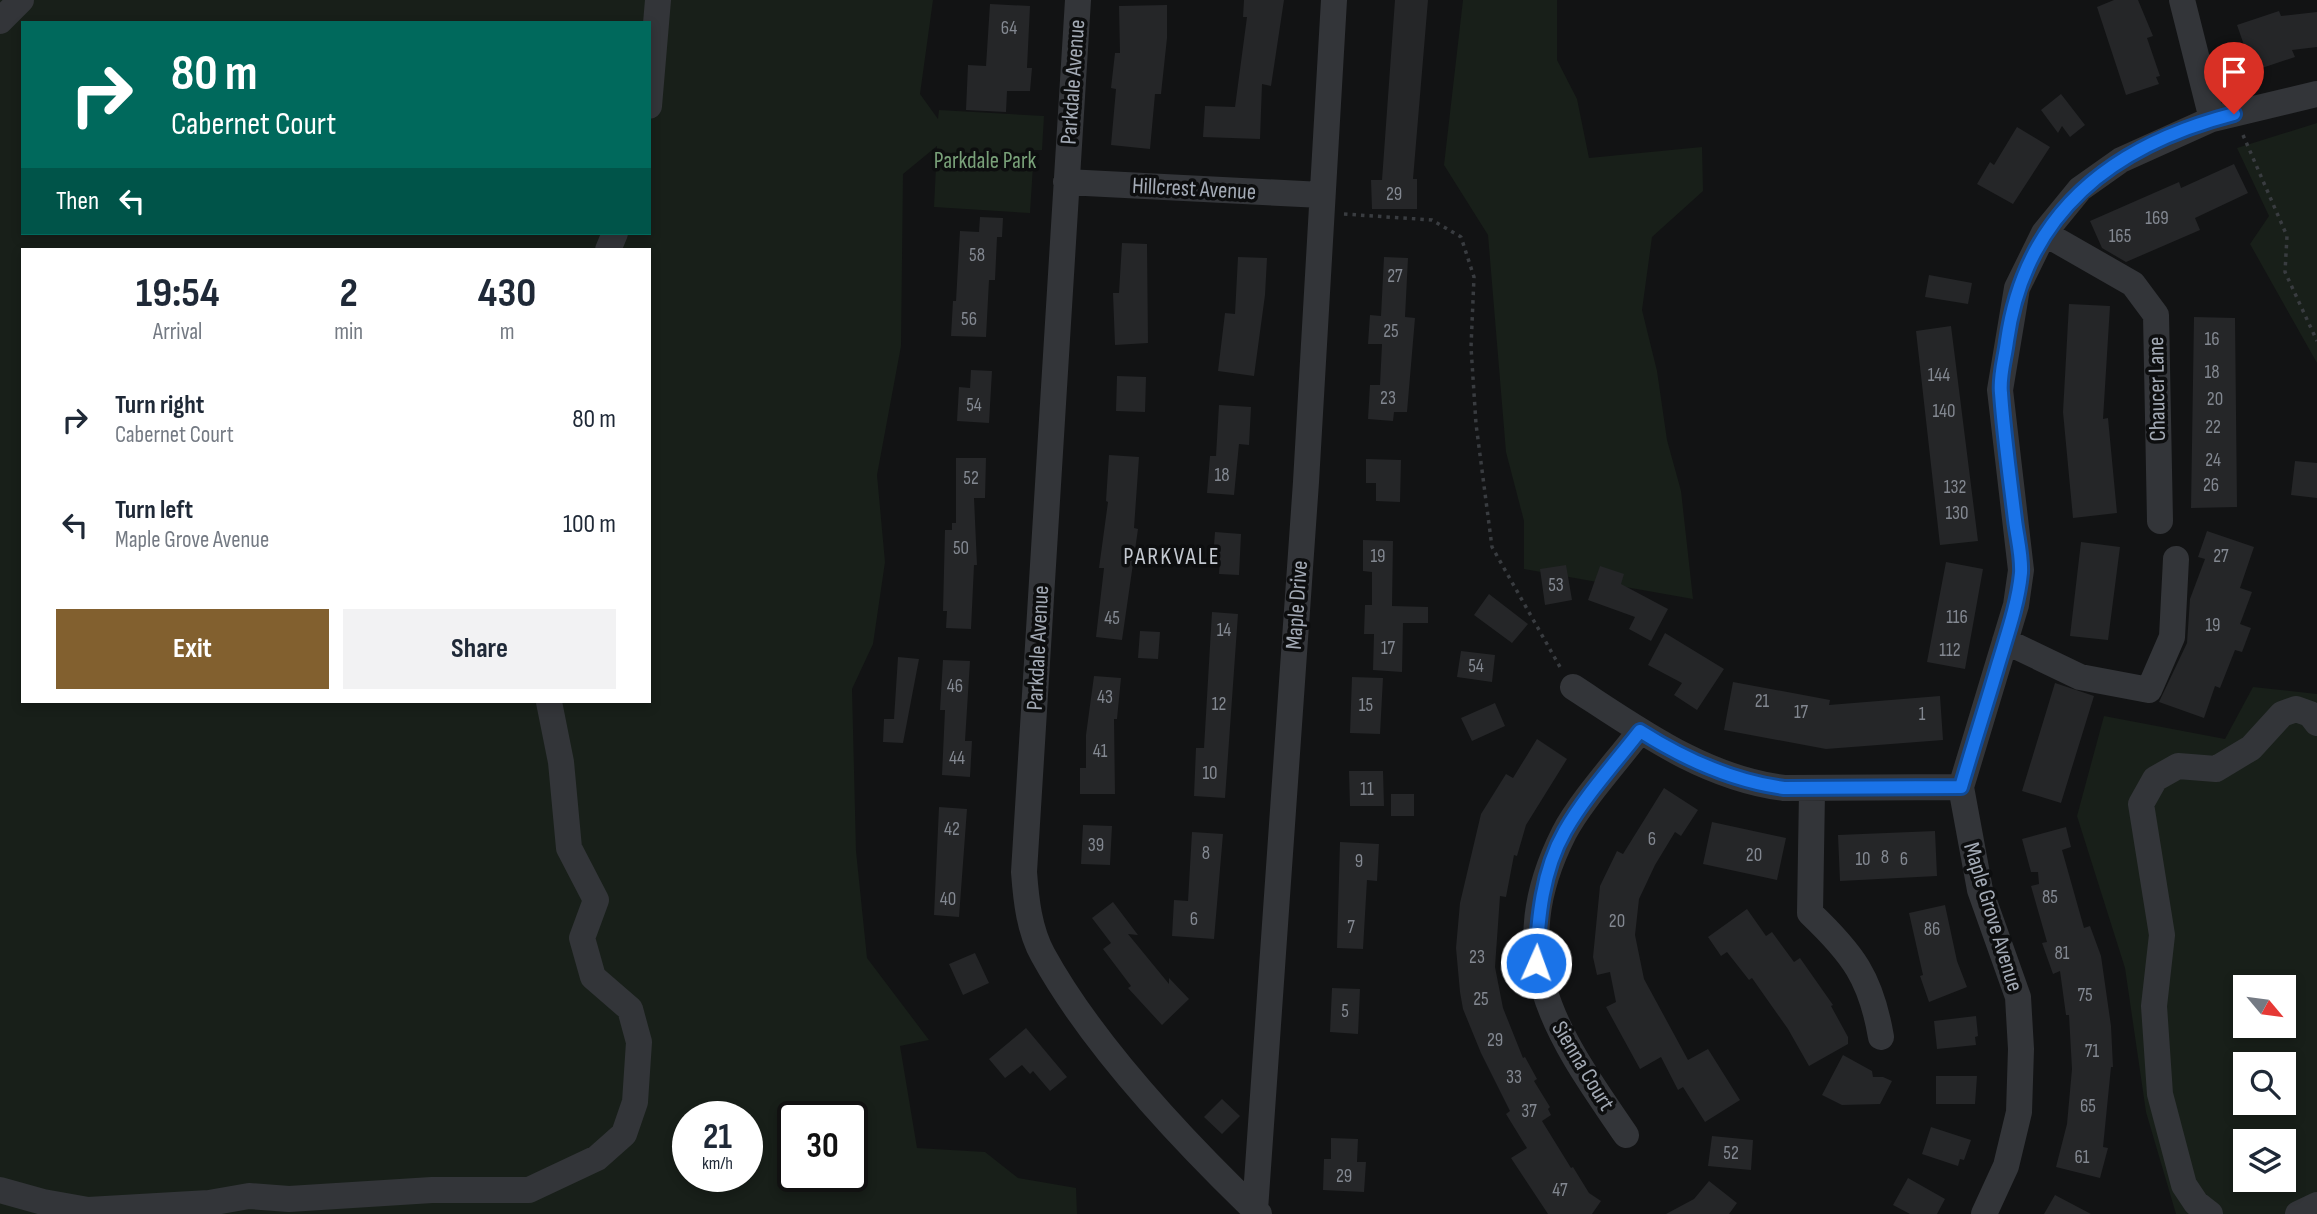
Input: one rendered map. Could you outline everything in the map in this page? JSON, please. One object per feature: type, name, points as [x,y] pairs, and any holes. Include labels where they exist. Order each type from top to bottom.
[{"type":"street","points":[[0,21],[21,0]]},
{"type":"street","points":[[651,82],[658,0]]},
{"type":"street","name":"Parkdale Avenue","points":[[1078,0],[1024,872],[1026,897],[1042,954],[1077,1007],[1157,1108],[1257,1212]]},
{"type":"street","name":"Maple Drive","points":[[1257,1212],[1303,522],[1334,0]]},
{"type":"street","points":[[2182,0],[2223,117]]},
{"type":"street","name":"Maple Grove Avenue","points":[[1984,1214],[2006,1166],[2019,1112],[2021,1049],[2018,997],[1980,890],[1961,787],[2016,605],[2021,570],[2000,390],[2017,288],[2043,233],[2080,189],[2121,160],[2223,117],[2317,94]]},
{"type":"street","name":"Hillcrest Avenue","points":[[1066,181],[1321,204]]},
{"type":"street","name":"Chaucer Lane","points":[[2043,233],[2133,284],[2156,315],[2160,521]]},
{"type":"street","points":[[2006,641],[2080,677],[2149,690],[2172,637],[2176,559]]},
{"type":"street","points":[[1573,687],[1640,731],[1720,773],[1759,785],[1818,788],[1961,787]]},
{"type":"street","points":[[0,1190],[43,1202],[88,1210],[185,1205],[250,1196],[289,1199],[432,1190],[529,1190],[597,1158],[624,1135],[635,1102],[639,1042],[630,1009],[593,977],[582,938],[596,900],[569,848],[561,762],[549,703]]},
{"type":"street","points":[[2210,1214],[2196,1203],[2184,1185],[2160,1094],[2154,1006],[2162,935],[2154,874],[2142,824],[2141,804],[2155,779],[2178,766],[2216,769],[2251,748],[2282,714],[2296,709],[2310,714],[2317,723]]},
{"type":"street","name":"Sienna Court","points":[[1626,1135],[1579,1067],[1550,1010],[1536,963],[1538,918],[1548,874],[1565,832],[1640,731]]},
{"type":"street","points":[[1818,788],[1812,792],[1810,914],[1859,967],[1875,999],[1881,1037]]},
{"type":"street","points":[[2298,1214],[2317,1205]]},
{"type":"path","points":[[2223,117],[2287,236],[2286,272],[2317,341]]},
{"type":"path","points":[[1321,204],[1432,220],[1461,237],[1474,277],[1471,347],[1476,424],[1492,547],[1573,687]]},
{"type":"green space","name":"Parkdale Park","points":[[0,0],[933,0],[920,94],[938,119],[939,110],[1044,116],[1042,150],[1034,150],[1030,213],[934,207],[937,146],[903,174],[901,346],[877,475],[885,562],[873,644],[852,689],[856,851],[867,958],[929,1040],[900,1046],[917,1148],[985,1152],[1018,1178],[1076,1188],[1077,1214],[0,1214]]},
{"type":"green space","points":[[1463,0],[1557,0],[1557,60],[1577,99],[1589,158],[1702,147],[1703,191],[1652,237],[1642,310],[1657,371],[1667,440],[1681,491],[1693,599],[1524,569],[1524,521],[1506,452],[1488,235],[1444,165]]},
{"type":"green space","points":[[2317,123],[2317,363],[2250,244],[2269,216],[2237,148]]},
{"type":"green space","points":[[2253,687],[2317,694],[2317,1214],[2176,1214],[2146,1112],[2125,968],[2077,816],[2104,716],[2225,739]]},
{"type":"building","points":[[1244,0],[1284,0],[1271,86],[1262,84],[1260,139],[1203,137],[1205,106],[1235,107],[1247,17],[1243,17]]},
{"type":"building","points":[[1395,0],[1428,0],[1413,179],[1417,179],[1417,209],[1372,209],[1371,180],[1382,180]]},
{"type":"building","points":[[2114,0],[2138,0],[2153,36],[2147,38],[2160,76],[2156,77],[2159,84],[2126,95],[2097,7]]},
{"type":"building","points":[[990,4],[1030,6],[1027,68],[1032,68],[1030,91],[1007,91],[1006,112],[966,110],[968,65],[986,66]]},
{"type":"building","points":[[1167,5],[1167,38],[1161,94],[1155,94],[1150,149],[1111,145],[1116,89],[1111,88],[1115,53],[1120,53],[1119,6]]},
{"type":"building","points":[[2279,11],[2281,16],[2317,12],[2317,47],[2292,50],[2295,57],[2253,71],[2237,25]]},
{"type":"building","points":[[2061,94],[2085,125],[2070,137],[2062,126],[2058,133],[2041,110]]},
{"type":"building","points":[[2017,127],[2050,147],[2013,204],[1977,184],[1990,162],[1994,165]]},
{"type":"building","points":[[2234,164],[2248,193],[2195,218],[2200,230],[2126,262],[2102,248],[2090,221],[2179,182],[2181,188]]},
{"type":"building","points":[[980,217],[1003,218],[1002,237],[997,237],[995,280],[989,280],[986,337],[951,336],[960,231],[979,232]]},
{"type":"building","points":[[1122,243],[1147,244],[1148,343],[1115,345],[1113,293],[1119,293]]},
{"type":"building","points":[[1238,257],[1267,258],[1254,376],[1218,371],[1225,313],[1235,314]]},
{"type":"building","points":[[1384,257],[1408,258],[1405,317],[1415,318],[1407,412],[1394,412],[1393,421],[1368,419],[1370,385],[1380,385],[1382,344],[1368,344],[1370,315],[1381,316]]},
{"type":"building","points":[[1929,275],[1972,283],[1968,304],[1925,297]]},
{"type":"building","points":[[2069,304],[2110,306],[2103,419],[2108,418],[2117,513],[2073,518],[2063,412]]},
{"type":"building","points":[[2194,317],[2235,318],[2237,507],[2191,508]]},
{"type":"building","points":[[1951,326],[1978,541],[1940,545],[1916,331]]},
{"type":"building","points":[[971,370],[992,371],[989,423],[957,421],[959,387],[970,388]]},
{"type":"building","points":[[1117,376],[1146,377],[1145,412],[1116,411]]},
{"type":"building","points":[[1219,405],[1251,407],[1249,445],[1239,444],[1234,495],[1207,493],[1210,456],[1216,456]]},
{"type":"building","points":[[1109,455],[1139,457],[1134,528],[1138,529],[1122,640],[1096,637],[1104,568],[1099,568],[1108,502]]},
{"type":"building","points":[[956,458],[986,458],[985,498],[974,498],[977,565],[974,565],[971,629],[946,628],[947,611],[943,611],[945,530],[952,530],[952,523],[956,523]]},
{"type":"building","points":[[1366,459],[1401,460],[1400,502],[1376,501],[1376,483],[1366,483]]},
{"type":"building","points":[[2295,461],[2317,463],[2317,498],[2291,495]]},
{"type":"building","points":[[2207,531],[2254,547],[2240,588],[2252,592],[2240,624],[2251,628],[2242,652],[2235,650],[2220,688],[2215,686],[2204,718],[2159,702],[2187,643],[2190,599],[2205,559],[2198,557]]},
{"type":"building","points":[[1215,532],[1241,534],[1239,575],[1219,574],[1220,559],[1213,559]]},
{"type":"building","points":[[1363,540],[1393,541],[1392,606],[1428,607],[1428,623],[1403,623],[1402,672],[1373,670],[1374,634],[1364,634],[1365,605],[1372,605],[1372,572],[1363,571]]},
{"type":"building","points":[[2081,542],[2120,547],[2108,640],[2070,636]]},
{"type":"building","points":[[1946,562],[1983,569],[1965,669],[1927,662]]},
{"type":"building","points":[[1566,565],[1572,600],[1545,605],[1540,569]]},
{"type":"building","points":[[1600,566],[1624,574],[1621,584],[1668,609],[1651,641],[1629,629],[1635,617],[1588,600]]},
{"type":"building","points":[[1489,594],[1528,624],[1512,643],[1474,615]]},
{"type":"building","points":[[1212,612],[1238,614],[1225,798],[1194,796],[1196,748],[1204,748]]},
{"type":"building","points":[[1140,631],[1160,632],[1158,659],[1138,658]]},
{"type":"building","points":[[1665,633],[1724,669],[1697,710],[1674,695],[1682,683],[1648,665]]},
{"type":"building","points":[[1461,651],[1495,655],[1492,682],[1457,677]]},
{"type":"building","points":[[898,657],[919,659],[903,743],[883,742],[884,719],[894,719]]},
{"type":"building","points":[[943,660],[970,661],[965,741],[972,741],[970,777],[942,775],[945,710],[940,710]]},
{"type":"building","points":[[1094,676],[1121,678],[1117,719],[1114,719],[1115,794],[1080,794],[1080,768],[1086,768],[1086,735]]},
{"type":"building","points":[[1352,677],[1383,678],[1380,734],[1350,733]]},
{"type":"building","points":[[1733,682],[1830,700],[1829,705],[1940,696],[1943,740],[1826,749],[1724,730]]},
{"type":"building","points":[[2055,683],[2094,696],[2061,803],[2022,791]]},
{"type":"building","points":[[1495,703],[1505,726],[1472,741],[1461,718]]},
{"type":"building","points":[[1537,739],[1567,759],[1526,825],[1517,856],[1514,855],[1506,897],[1500,896],[1495,967],[1503,1008],[1523,1058],[1525,1057],[1537,1079],[1534,1081],[1550,1107],[1548,1109],[1551,1115],[1542,1121],[1589,1193],[1601,1201],[1592,1214],[1548,1214],[1511,1158],[1527,1148],[1506,1114],[1510,1111],[1481,1053],[1463,1009],[1460,992],[1456,948],[1460,903],[1481,814],[1506,774],[1513,778]]},
{"type":"building","points":[[1349,771],[1383,771],[1384,806],[1350,806]]},
{"type":"building","points":[[1664,788],[1698,810],[1681,836],[1675,832],[1655,865],[1639,899],[1635,935],[1644,979],[1688,1060],[1708,1049],[1740,1100],[1705,1122],[1683,1087],[1678,1090],[1661,1057],[1640,1069],[1606,1007],[1616,1002],[1610,972],[1597,975],[1593,957],[1600,886],[1617,851],[1623,854]]},
{"type":"building","points":[[1391,794],[1414,794],[1414,816],[1391,816]]},
{"type":"building","points":[[939,807],[967,809],[959,917],[934,915]]},
{"type":"building","points":[[1712,822],[1786,838],[1777,880],[1703,864]]},
{"type":"building","points":[[1083,825],[1112,826],[1110,865],[1081,864]]},
{"type":"building","points":[[2066,827],[2071,847],[2062,850],[2084,928],[2090,926],[2101,956],[2111,1026],[2113,1067],[2103,1147],[2108,1148],[2100,1178],[2056,1167],[2067,1124],[2072,1069],[2069,1015],[2066,1015],[2060,971],[2053,974],[2042,943],[2047,942],[2031,886],[2039,884],[2038,872],[2031,872],[2022,839]]},
{"type":"building","points":[[1935,831],[1937,876],[1840,881],[1838,835]]},
{"type":"building","points":[[1192,832],[1223,834],[1214,939],[1172,936],[1174,900],[1188,901]]},
{"type":"building","points":[[1340,842],[1379,844],[1377,881],[1367,880],[1363,949],[1337,948]]},
{"type":"building","points":[[1113,902],[1138,935],[1128,934],[1169,984],[1169,978],[1189,999],[1162,1025],[1128,988],[1131,986],[1103,949],[1111,943],[1092,918]]},
{"type":"building","points":[[1945,905],[1957,961],[1967,987],[1929,1002],[1920,976],[1923,975],[1909,913]]},
{"type":"building","points":[[1747,909],[1766,936],[1772,932],[1794,962],[1800,958],[1833,1005],[1831,1006],[1848,1037],[1848,1044],[1809,1066],[1788,1029],[1752,978],[1749,980],[1727,952],[1721,956],[1708,937]]},
{"type":"building","points":[[975,953],[989,983],[963,995],[949,964]]},
{"type":"building","points":[[1332,988],[1360,989],[1358,1034],[1330,1032]]},
{"type":"building","points":[[1976,1016],[1976,1045],[1937,1049],[1934,1021]]},
{"type":"building","points":[[1026,1028],[1067,1077],[1050,1091],[1033,1071],[1030,1074],[1022,1065],[1005,1078],[989,1059]]},
{"type":"building","points":[[1843,1055],[1872,1071],[1873,1077],[1892,1081],[1880,1104],[1842,1105],[1822,1095]]},
{"type":"building","points":[[1936,1076],[1977,1076],[1975,1104],[1936,1104]]},
{"type":"building","points":[[1222,1099],[1240,1116],[1222,1134],[1204,1117]]},
{"type":"building","points":[[1931,1127],[1971,1140],[1964,1160],[1960,1159],[1958,1166],[1922,1154]]},
{"type":"building","points":[[1712,1136],[1753,1140],[1751,1170],[1708,1166]]},
{"type":"building","points":[[1331,1138],[1358,1139],[1357,1162],[1366,1162],[1364,1192],[1323,1190],[1324,1159],[1331,1159]]},
{"type":"building","points":[[1908,1178],[1945,1199],[1937,1214],[1910,1214],[1893,1205]]},
{"type":"building","points":[[1709,1181],[1737,1203],[1729,1214],[1666,1214],[1694,1199]]},
{"type":"building","points":[[2055,1195],[2091,1214],[2044,1214]]},
{"type":"district","name":"PARKVALE","points":[[1172,556]]},
{"type":"route","points":[[1536,963],[1538,918],[1548,874],[1565,832],[1640,731],[1660,744],[1720,773],[1759,785],[1784,788],[1961,787],[2016,605],[2021,570],[2000,390],[2017,288],[2043,233],[2080,189],[2121,160],[2157,142],[2212,119],[2234,114]]}]
